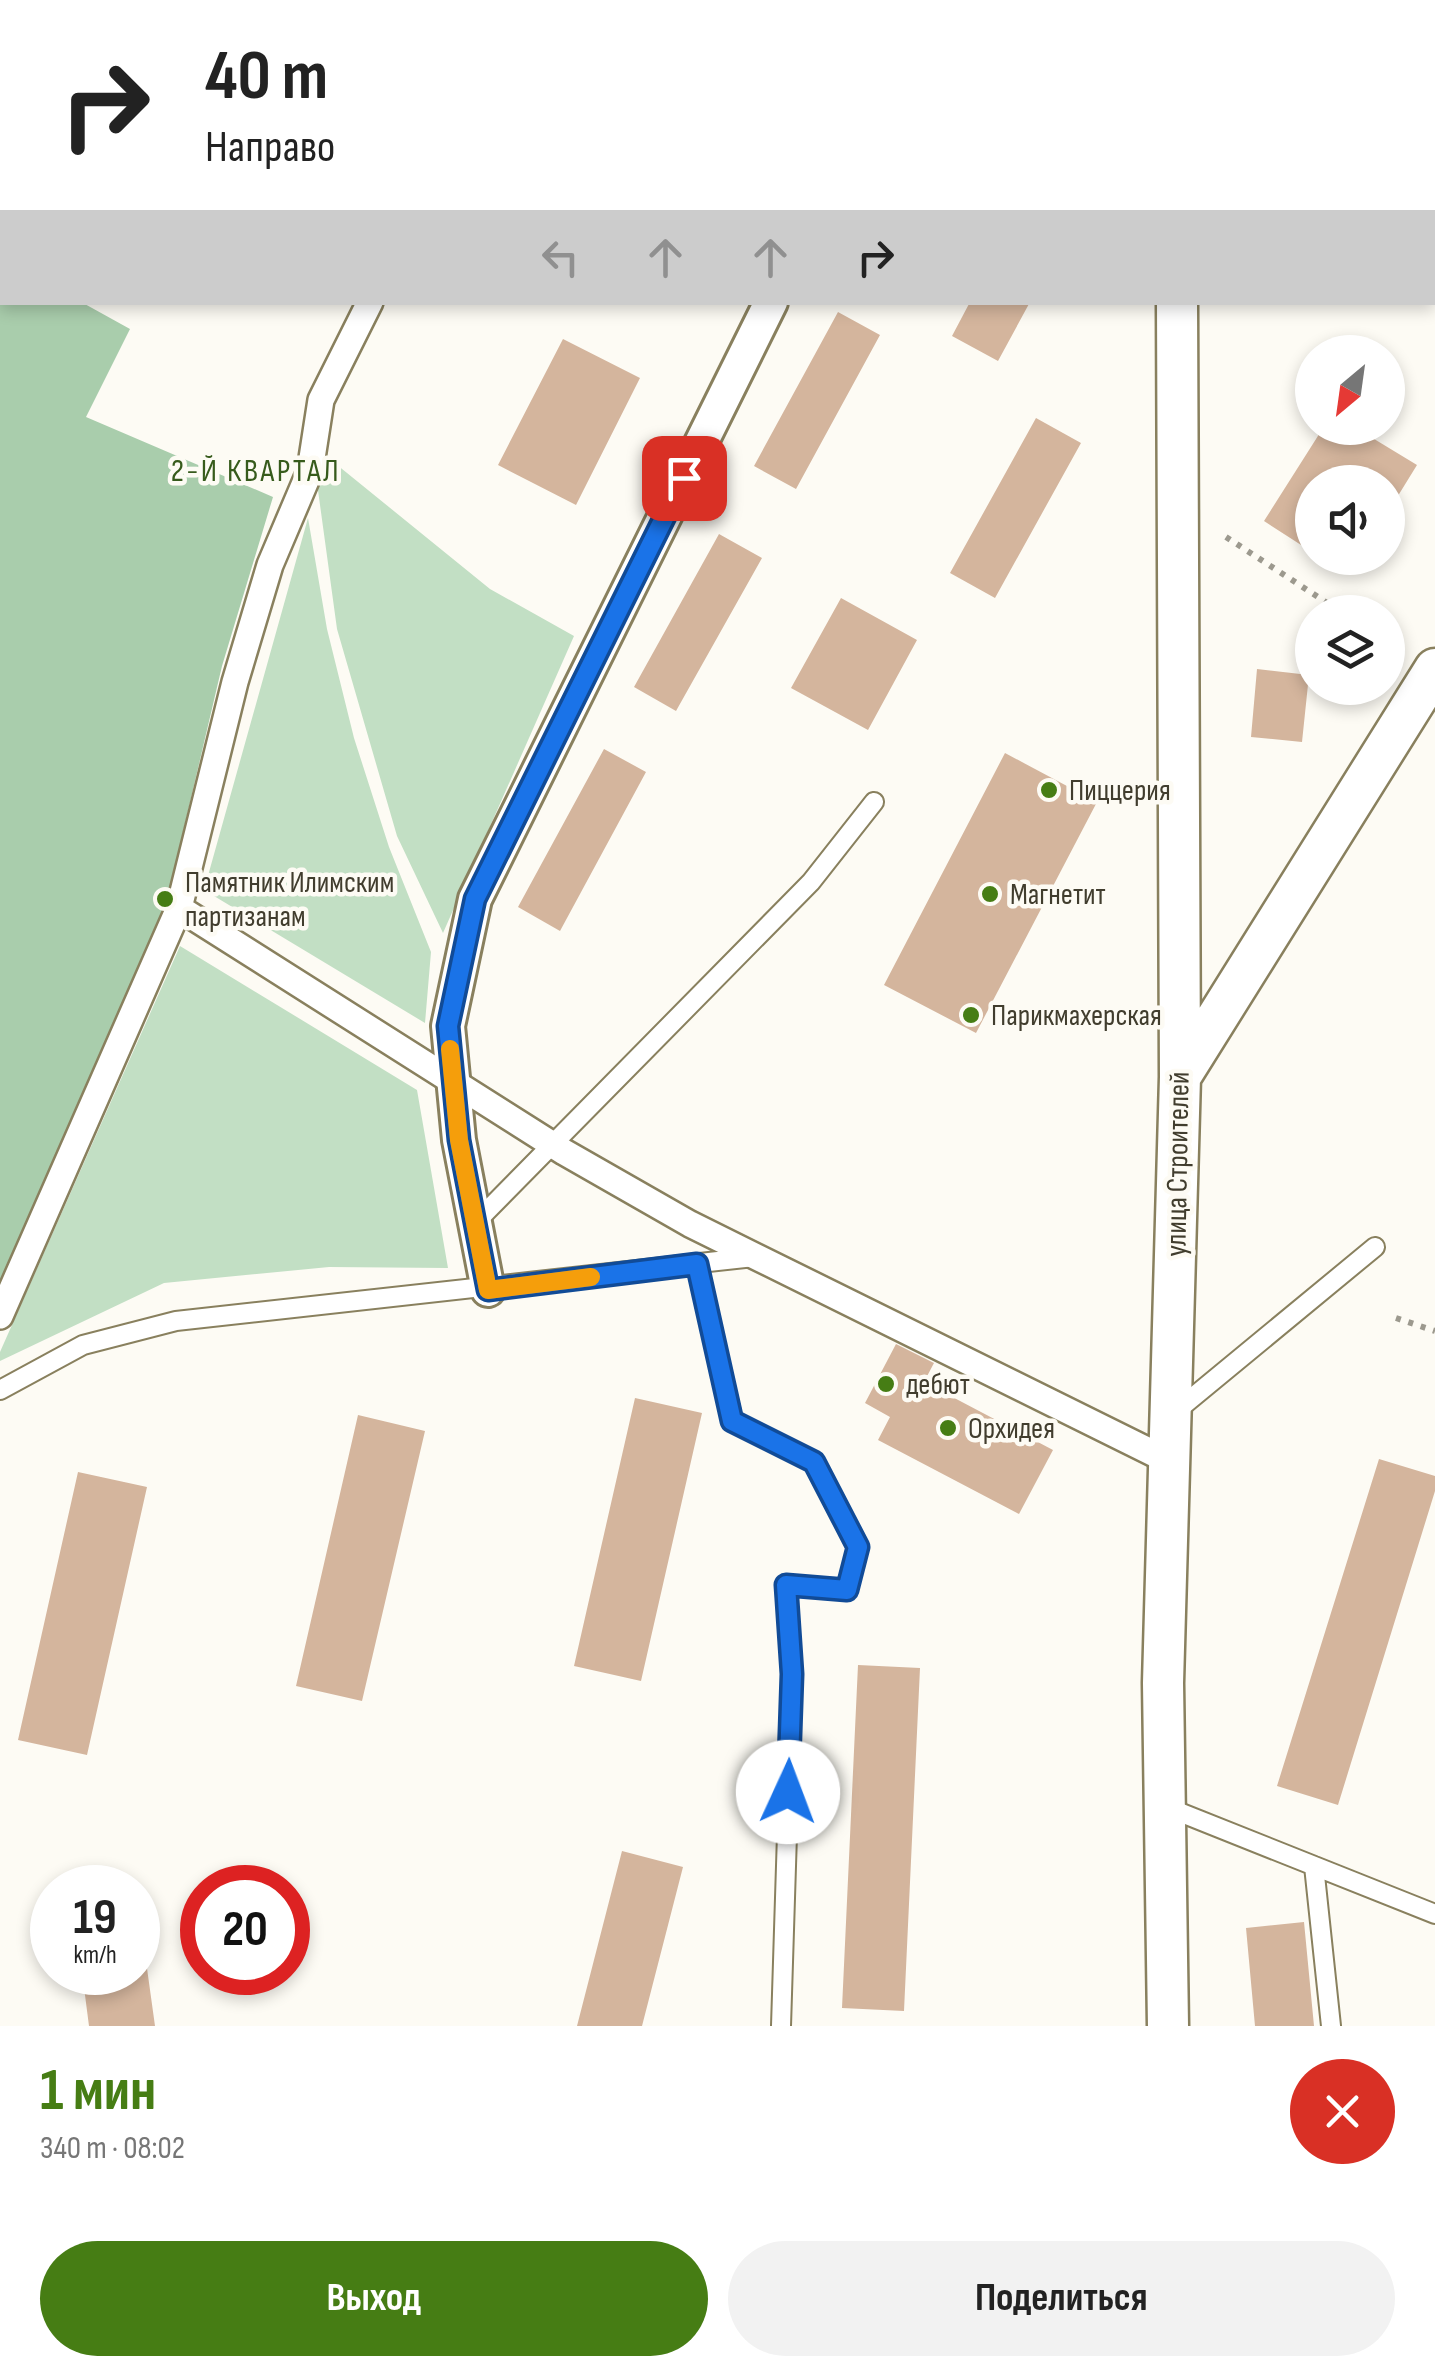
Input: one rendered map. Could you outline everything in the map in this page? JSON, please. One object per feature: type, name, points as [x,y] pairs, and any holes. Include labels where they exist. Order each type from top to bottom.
[{"type":"street","points":[[0,1316],[179,908],[235,682],[270,565],[310,471],[321,400],[368,305]]},
{"type":"street","points":[[488,1290],[459,1140],[448,1026],[475,899],[771,305]]},
{"type":"street","name":"улица Строителей","points":[[1168,2026],[1164,1806],[1180,1077],[1177,305]]},
{"type":"street","points":[[1180,1077],[1435,669]]},
{"type":"street","points":[[179,908],[554,1144],[754,1257],[1169,1461]]},
{"type":"lane","points":[[476,1222],[812,882],[874,802]]},
{"type":"lane","points":[[1170,1416],[1374,1247]]},
{"type":"lane","points":[[0,1390],[83,1345],[176,1321],[488,1290],[754,1257]]},
{"type":"lane","points":[[697,1264],[732,1421],[814,1462],[858,1547],[847,1590],[786,1585],[792,1674],[781,2026]]},
{"type":"lane","points":[[1164,1806],[1435,1914]]},
{"type":"lane","points":[[1314,1866],[1331,2026]]},
{"type":"path","points":[[1226,537],[1315,595]]},
{"type":"path","points":[[1396,1318],[1435,1332]]},
{"type":"green space","points":[[0,305],[87,305],[130,329],[86,417],[273,497],[222,666],[164,913],[0,1283]]},
{"type":"green space","points":[[331,460],[490,589],[574,636],[443,933],[397,836],[337,629],[317,483]]},
{"type":"green space","points":[[308,518],[327,629],[354,738],[389,847],[431,952],[425,1023],[204,890]]},
{"type":"green space","points":[[180,946],[417,1090],[448,1268],[329,1267],[164,1283],[0,1361],[0,1352]]},
{"type":"building","points":[[968,305],[1028,305],[998,361],[952,336]]},
{"type":"building","points":[[838,312],[880,335],[796,489],[754,466]]},
{"type":"building","points":[[563,339],[640,378],[576,505],[498,465]]},
{"type":"building","points":[[1036,418],[1081,443],[995,598],[950,573]]},
{"type":"building","points":[[1312,445],[1384,445],[1417,465],[1405,484],[1405,465],[1300,465]]},
{"type":"building","points":[[1295,472],[1295,541],[1264,521]]},
{"type":"building","points":[[719,534],[762,558],[676,711],[634,687]]},
{"type":"building","points":[[841,598],[917,640],[868,730],[791,688]]},
{"type":"building","points":[[1257,669],[1295,673],[1295,705],[1306,705],[1302,742],[1251,737]]},
{"type":"building","points":[[604,749],[646,772],[560,931],[518,907]]},
{"type":"building","name":"Магнетит","points":[[1005,753],[1097,802],[976,1033],[884,985]]},
{"type":"building","name":"Орхидея","points":[[896,1344],[934,1363],[924,1382],[1053,1450],[1019,1514],[878,1440],[890,1417],[865,1403]]},
{"type":"building","points":[[635,1398],[702,1413],[641,1681],[574,1666]]},
{"type":"building","points":[[358,1415],[425,1431],[362,1701],[296,1686]]},
{"type":"building","points":[[1379,1459],[1435,1476],[1435,1491],[1338,1805],[1277,1786]]},
{"type":"building","points":[[78,1472],[147,1487],[87,1755],[18,1740]]},
{"type":"building","points":[[858,1665],[920,1668],[904,2011],[842,2008]]},
{"type":"building","points":[[622,1851],[683,1867],[642,2026],[577,2026]]},
{"type":"building","points":[[1304,1922],[1314,2026],[1255,2026],[1246,1928]]},
{"type":"building","points":[[85,1995],[151,1995],[155,2026],[89,2026]]},
{"type":"slow traffic","points":[[450,1049],[459,1140],[488,1290],[591,1277]]},
{"type":"place","name":"Пиццерия","points":[[1049,790]]},
{"type":"place","name":"Магнетит","points":[[990,894]]},
{"type":"place","name":"Памятник Илимским партизанам","points":[[165,899]]},
{"type":"place","name":"Парикмахерская","points":[[971,1015]]},
{"type":"place","name":"дебют","points":[[886,1384]]},
{"type":"place","name":"Орхидея","points":[[948,1428]]},
{"type":"district","name":"2-Й КВАРТАЛ","points":[[256,470]]},
{"type":"route","points":[[684,478],[475,899],[448,1026],[459,1140],[488,1290],[697,1264],[732,1421],[814,1462],[858,1547],[847,1590],[786,1585],[792,1674],[788,1792]]}]
